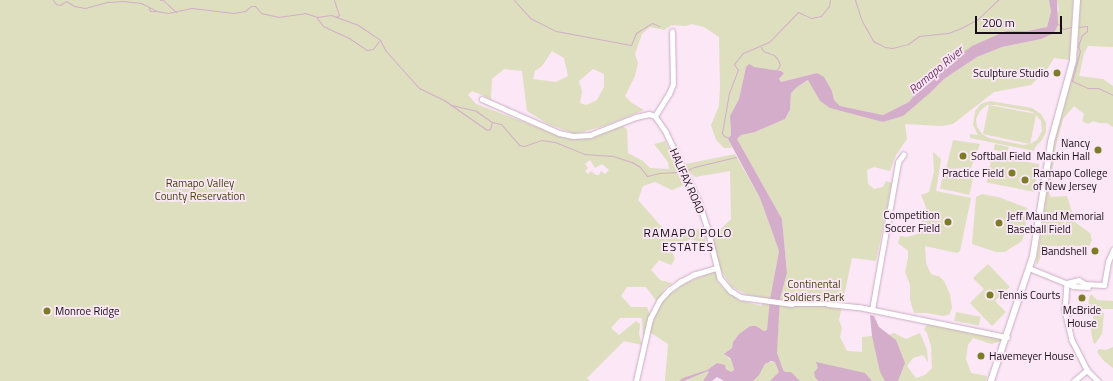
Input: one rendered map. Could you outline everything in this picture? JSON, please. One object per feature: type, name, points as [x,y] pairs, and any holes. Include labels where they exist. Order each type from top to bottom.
[{"type":"main road","points":[[991,381],[1029,268],[1043,199],[1053,136],[1073,61],[1077,0]]},
{"type":"street","points":[[482,99],[560,133],[573,136],[596,134],[636,117],[649,114],[655,116],[669,94],[673,84],[672,32]]},
{"type":"street","name":"HALIFAX ROAD","points":[[655,116],[659,120],[684,171],[703,214],[716,268],[723,283],[736,294],[746,298],[782,303],[828,304],[872,310],[1007,337]]},
{"type":"street","points":[[872,310],[898,162],[903,155]]},
{"type":"street","points":[[1029,268],[1073,286],[1102,286],[1106,283],[1108,262],[1113,250]]},
{"type":"street","points":[[636,381],[650,320],[659,301],[669,290],[680,282],[693,275],[716,268]]},
{"type":"street","points":[[1067,283],[1065,306],[1068,326],[1075,348],[1087,370],[1098,381]]},
{"type":"street","points":[[1074,381],[1087,370]]},
{"type":"green space","name":"Ramapo Valley County Reservation","points":[[0,0],[1049,0],[1051,12],[1047,27],[1027,31],[1006,31],[925,81],[909,102],[883,115],[840,106],[834,100],[832,91],[817,73],[781,82],[779,79],[784,73],[781,71],[746,67],[739,99],[730,116],[731,135],[728,139],[732,148],[724,148],[716,140],[711,125],[719,106],[719,37],[704,27],[691,24],[686,26],[672,25],[664,30],[650,27],[642,34],[635,54],[638,63],[635,76],[625,96],[632,103],[644,110],[604,126],[575,134],[548,124],[527,111],[522,71],[504,69],[492,79],[491,99],[472,91],[468,95],[476,104],[569,139],[595,136],[619,124],[627,129],[628,153],[643,161],[650,168],[669,169],[668,162],[654,144],[665,141],[686,184],[672,190],[655,182],[643,186],[638,200],[668,234],[684,234],[701,228],[704,232],[707,247],[692,239],[670,246],[675,259],[671,265],[659,260],[651,270],[660,280],[672,283],[665,288],[657,302],[646,287],[627,287],[621,296],[631,307],[647,307],[651,317],[643,336],[642,318],[620,318],[611,328],[619,335],[636,321],[640,324],[639,334],[642,345],[624,341],[587,378],[589,381],[0,381]],"holes":[[[552,51],[564,58],[568,76],[556,82],[533,79],[535,71],[542,66]],[[593,69],[604,74],[604,87],[597,100],[586,105],[580,103],[582,91],[579,81]],[[590,160],[595,168],[602,164],[609,170],[605,174],[601,171],[599,175],[596,175],[591,171],[588,174],[585,171],[588,168],[585,164]]]},
{"type":"green space","name":"Continental Soldiers Park","points":[[1057,0],[1073,0],[1070,60],[1054,58],[1048,68],[1031,85],[994,92],[953,124],[942,126],[905,124],[907,139],[896,155],[890,171],[874,167],[867,170],[868,184],[874,189],[883,187],[886,181],[892,183],[876,261],[852,258],[839,320],[842,328],[840,337],[847,351],[862,352],[862,337],[872,336],[876,351],[899,350],[896,340],[889,335],[894,333],[906,339],[920,333],[927,350],[928,362],[923,355],[913,358],[907,366],[916,378],[925,375],[932,368],[931,346],[927,333],[924,329],[927,325],[934,324],[999,337],[1002,341],[991,344],[973,338],[968,345],[966,359],[971,373],[987,376],[986,381],[753,381],[767,362],[776,362],[780,299],[787,273],[782,219],[737,139],[741,134],[755,132],[785,119],[790,110],[791,93],[797,87],[809,80],[820,101],[883,122],[902,116],[930,93],[944,79],[977,57],[1002,47],[1041,39],[1059,10]]},
{"type":"green space","points":[[1080,0],[1113,0],[1113,47],[1088,46],[1084,54],[1079,76],[1103,79],[1113,86],[1113,127],[1107,123],[1093,121],[1088,124],[1082,121],[1084,114],[1074,106],[1063,119],[1056,145],[1049,193],[1051,197],[1067,196],[1075,222],[1090,233],[1092,240],[1089,246],[1046,246],[1037,265],[1054,144],[1077,59]]},
{"type":"green space","points":[[990,101],[1032,108],[1041,114],[1046,123],[1046,132],[1042,140],[1035,147],[1034,151],[970,138],[970,134],[978,135],[973,125],[975,111],[981,104]],"holes":[[[989,105],[1029,111],[1036,114]],[[989,105],[983,134],[1030,144],[1023,145],[989,138],[982,134],[977,127],[976,119],[980,111]],[[1036,115],[1041,121],[1042,131],[1037,140],[1030,144]]]},
{"type":"green space","name":"Softball Field","points":[[953,140],[980,144],[971,168],[946,169]]},
{"type":"green space","points":[[995,144],[1009,147],[1007,153],[994,150]]},
{"type":"green space","points":[[933,152],[941,159],[936,191],[971,198],[960,251],[957,253],[925,246],[926,263],[931,274],[940,277],[944,281],[950,294],[952,308],[949,315],[943,316],[927,313],[914,313],[910,300],[910,285],[905,272],[908,251],[898,243],[900,236],[907,237],[918,234],[926,207],[921,195],[929,192],[934,172]]},
{"type":"green space","points":[[735,154],[760,198],[779,251],[770,299],[748,295],[732,287],[720,269],[712,238],[731,219],[730,171],[695,177],[681,165]]},
{"type":"green space","name":"Practice Field","points":[[992,155],[1039,164],[1034,192],[987,182]]},
{"type":"green space","points":[[944,170],[973,176],[969,195],[940,189]]},
{"type":"green space","name":"Jeff Maund Memorial Baseball Field","points":[[982,194],[998,197],[1027,208],[1025,232],[1022,241],[1005,252],[996,252],[972,244],[976,197]]},
{"type":"green space","name":"Tennis Courts","points":[[988,264],[1010,287],[995,301],[1006,312],[992,326],[970,303],[984,289],[973,278]]},
{"type":"green space","points":[[713,272],[717,273],[720,279],[717,281],[724,289],[739,300],[761,306],[763,303],[771,303],[767,330],[764,331],[756,326],[750,326],[739,334],[733,342],[732,348],[725,354],[732,362],[734,370],[731,372],[727,372],[726,367],[717,363],[707,370],[679,381],[665,381],[668,344],[648,331],[662,302],[670,294],[686,283]]},
{"type":"green space","points":[[1091,294],[1097,300],[1113,301],[1113,309],[1088,309]]},
{"type":"green space","points":[[956,312],[981,317],[979,326],[954,321]]},
{"type":"green space","points":[[1094,312],[1104,313],[1102,334],[1095,344],[1093,342],[1091,330]]},
{"type":"green space","points":[[1113,347],[1113,368],[1104,361],[1097,352],[1099,349],[1106,350]]},
{"type":"green space","points":[[708,371],[710,372],[703,381],[684,381]]},
{"type":"shaded area","points":[[1049,0],[1057,0],[1058,25],[1054,33],[1041,39],[1002,47],[977,57],[944,79],[903,116],[883,122],[830,108],[820,101],[808,80],[791,93],[790,110],[785,119],[755,132],[741,135],[737,139],[782,219],[787,273],[780,299],[777,353],[783,370],[785,372],[791,372],[800,381],[770,381],[779,372],[775,362],[771,361],[765,364],[759,375],[753,381],[724,381],[717,377],[712,381],[703,381],[709,372],[708,371],[684,381],[679,381],[683,378],[707,370],[717,363],[725,365],[726,369],[731,372],[734,370],[732,362],[730,358],[724,354],[732,348],[733,342],[739,334],[750,326],[756,326],[764,331],[767,330],[770,299],[779,251],[760,198],[728,139],[731,135],[730,116],[739,99],[746,67],[749,64],[754,67],[781,71],[784,73],[779,79],[781,82],[817,73],[824,77],[832,91],[834,100],[840,106],[883,115],[909,102],[925,81],[972,46],[1006,31],[1027,31],[1047,27],[1051,12]]},
{"type":"shaded area","points":[[870,315],[874,316],[879,327],[896,340],[905,363],[898,381],[885,381],[880,372],[872,336]]},
{"type":"shaded area","points":[[816,362],[865,373],[872,381],[818,381],[814,372],[818,368]]},
{"type":"waterway","points":[[53,0],[56,4],[60,5],[66,1],[74,6],[85,8],[108,2],[123,1],[141,3],[157,11],[168,13],[192,8],[234,13],[245,11],[251,6],[255,6],[261,13],[278,17],[305,13],[317,17],[331,15],[358,25],[380,40],[385,50],[419,88],[444,100],[487,130],[490,129],[492,122]]},
{"type":"waterway","points":[[160,0],[163,0],[176,12]]},
{"type":"waterway","points":[[334,0],[339,15],[336,17]]},
{"type":"waterway","points":[[514,0],[530,18],[556,31],[631,45],[636,33],[652,23],[659,26]]},
{"type":"waterway","points":[[730,138],[724,136],[722,133],[729,93],[738,70],[734,64],[743,53],[769,42],[798,12],[811,18],[821,16],[829,6],[830,0]]},
{"type":"waterway","points":[[855,0],[862,21],[873,41],[885,47],[892,48],[908,44],[919,36],[948,33],[961,28],[978,19],[998,0]]},
{"type":"waterway","points":[[149,7],[150,11],[156,11]]},
{"type":"waterway","points":[[317,18],[323,26],[349,38],[367,50],[373,49],[379,41]]},
{"type":"waterway","points":[[1058,24],[1063,29],[1072,27]]},
{"type":"waterway","points":[[1079,27],[1087,26],[1087,31],[1082,35],[1078,46],[1080,51],[1072,81],[1088,88],[1098,88],[1113,95]]},
{"type":"waterway","points":[[761,47],[763,51],[774,55],[778,60],[780,65],[776,71]]},
{"type":"waterway","points":[[451,105],[476,111],[492,122],[501,124],[519,145],[524,146],[541,140],[555,142],[584,154],[613,156],[632,162],[640,167],[647,176],[660,173],[682,172]]},
{"type":"waterway","points":[[686,171],[694,167],[736,157]]},
{"type":"place","name":"Sculpture Studio","points":[[1057,73]]},
{"type":"place","name":"Nancy Mackin Hall","points":[[1098,150]]},
{"type":"place","name":"Softball Field","points":[[963,156]]},
{"type":"place","name":"Practice Field","points":[[1012,173]]},
{"type":"place","name":"Ramapo College of New Jersey","points":[[1025,180]]},
{"type":"place","name":"Competition Soccer Field","points":[[948,222]]},
{"type":"place","name":"Jeff Maund Memorial Baseball Field","points":[[999,223]]},
{"type":"place","name":"Bandshell","points":[[1095,251]]},
{"type":"place","name":"Tennis Courts","points":[[990,295]]},
{"type":"place","name":"McBride House","points":[[1082,298]]},
{"type":"place","name":"Monroe Ridge","points":[[47,311]]},
{"type":"place","name":"Havemeyer House","points":[[981,356]]},
{"type":"district","name":"RAMAPO POLO ESTATES","points":[[688,240]]},
{"type":"water label","name":"Ramapo River","points":[[936,70]]}]
